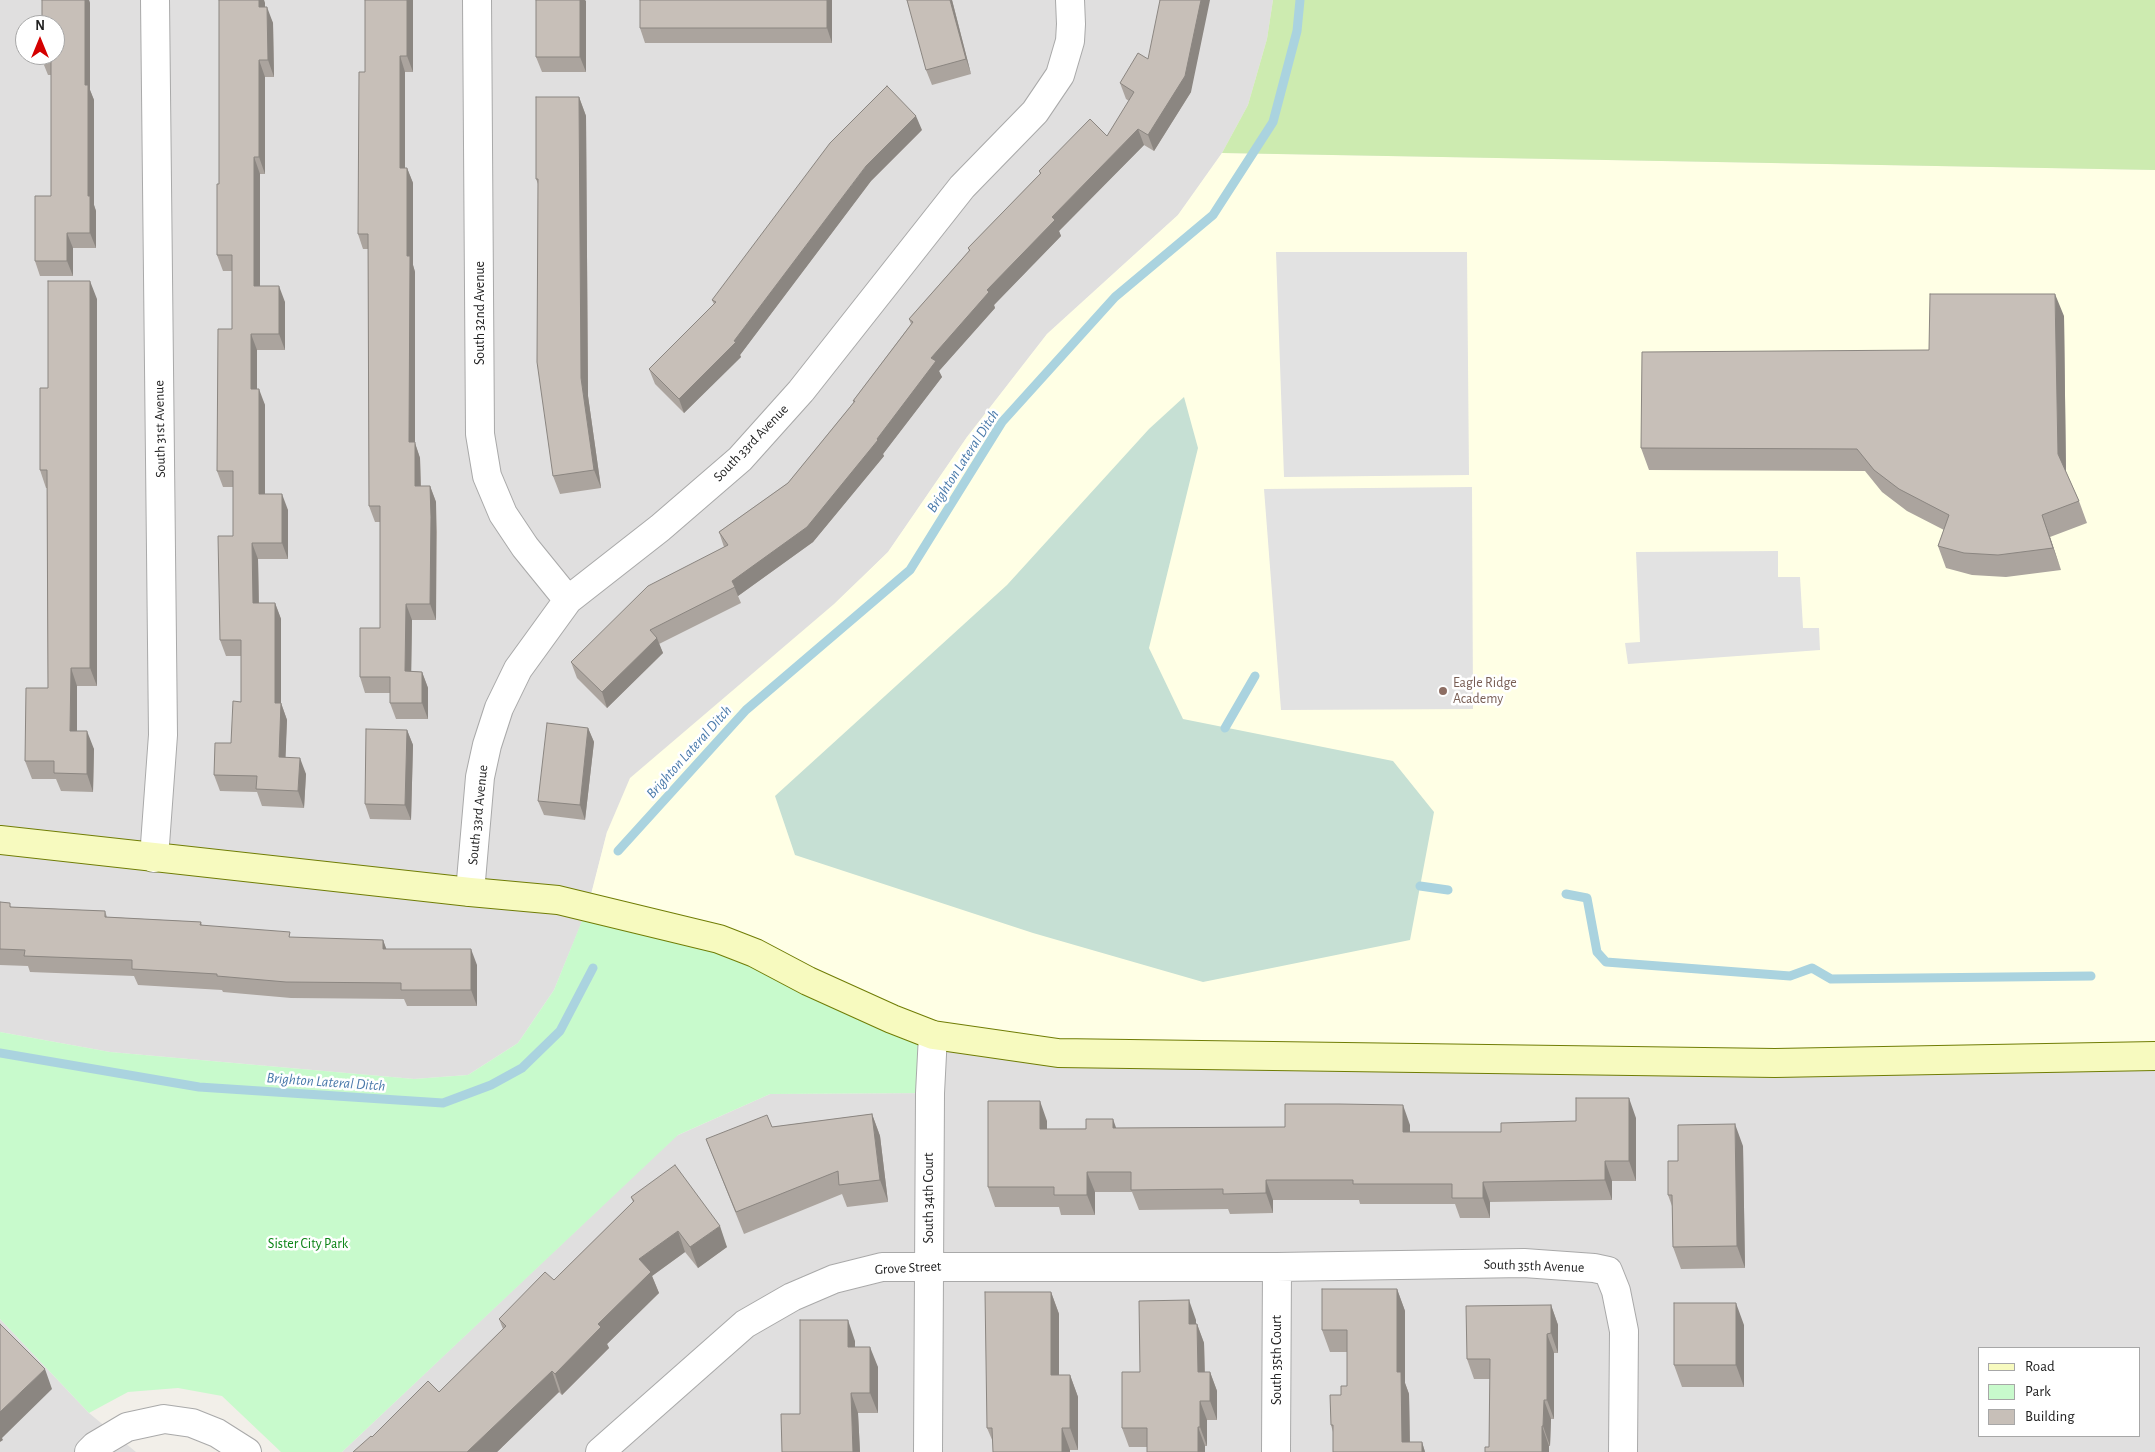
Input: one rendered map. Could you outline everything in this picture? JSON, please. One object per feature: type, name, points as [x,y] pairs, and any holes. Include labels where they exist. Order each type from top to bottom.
[{"type":"street","name":"South 31st Avenue","points":[[154,858],[164,734],[155,0]]},
{"type":"street","name":"South 32nd Avenue","points":[[477,0],[479,408],[487,476],[503,514],[524,547],[568,600]]},
{"type":"street","name":"South 33rd Avenue","points":[[470,892],[476,811],[487,745],[500,708],[518,669],[568,600],[660,528],[740,458],[800,391],[962,187],[1035,112],[1060,75],[1070,41],[1072,24],[1070,0]]},
{"type":"street","points":[[0,840],[558,900],[719,938],[756,953],[808,981],[892,1019],[934,1035],[1058,1053],[1775,1063],[2155,1056]]},
{"type":"street","name":"South 34th Court","points":[[928,1452],[930,1093],[934,1035]]},
{"type":"street","name":"South 35th Avenue","points":[[1277,1267],[1524,1263],[1594,1268],[1608,1271],[1616,1291],[1624,1331],[1623,1452]]},
{"type":"street","name":"Grove Street","points":[[600,1452],[746,1324],[792,1297],[834,1279],[882,1267],[928,1265],[1277,1267]]},
{"type":"street","name":"South 35th Court","points":[[1276,1452],[1277,1267]]},
{"type":"street","points":[[88,1452],[127,1427],[164,1419],[192,1423],[217,1432],[247,1452]]},
{"type":"shaded area","points":[[0,0],[1273,0],[1267,39],[1248,105],[1222,153],[1178,215],[1047,334],[967,437],[888,552],[607,832],[588,907],[554,990],[518,1043],[468,1075],[414,1079],[110,1052],[0,1032]]},
{"type":"shaded area","name":"Eagle Ridge Academy","points":[[1222,153],[2155,170],[2155,1056],[1508,1060],[933,1035],[588,906],[607,832],[630,778],[834,604],[888,552],[967,437],[1047,334],[1178,215]]},
{"type":"shaded area","points":[[1276,252],[1467,252],[1469,475],[1284,477]]},
{"type":"shaded area","points":[[1184,397],[1198,448],[1149,648],[1183,719],[1393,761],[1434,812],[1410,940],[1203,982],[1033,933],[795,855],[775,796],[1007,585],[1149,429]]},
{"type":"shaded area","points":[[1472,487],[1473,709],[1281,710],[1264,489]]},
{"type":"shaded area","points":[[1778,551],[1778,577],[1800,577],[1803,628],[1819,628],[1820,650],[1628,664],[1625,643],[1640,642],[1636,552]]},
{"type":"shaded area","points":[[933,1035],[2155,1060],[2155,1452],[342,1452],[676,1136],[770,1094],[930,1093]]},
{"type":"shaded area","points":[[0,1319],[89,1413],[136,1452],[0,1452]]},
{"type":"green space","points":[[1273,0],[2155,0],[2155,170],[1222,153],[1248,105],[1267,39]]},
{"type":"green space","name":"Sister City Park","points":[[588,906],[719,939],[933,1035],[930,1093],[770,1094],[678,1135],[342,1452],[281,1452],[222,1396],[178,1388],[128,1392],[89,1413],[0,1319],[0,1032],[110,1052],[414,1079],[468,1075],[518,1043],[554,990]]},
{"type":"building","points":[[42,0],[85,0],[85,85],[88,85],[90,233],[67,233],[67,261],[35,261],[35,196],[51,196],[51,65],[65,65],[65,15],[42,15]]},
{"type":"building","points":[[219,0],[259,0],[259,7],[267,7],[268,60],[259,60],[259,157],[254,157],[254,286],[279,286],[279,334],[251,334],[251,389],[259,389],[259,494],[282,494],[282,543],[252,543],[253,603],[275,603],[275,703],[281,703],[279,757],[300,758],[298,791],[256,789],[257,776],[214,775],[215,743],[231,743],[233,701],[241,702],[241,640],[220,640],[218,536],[233,536],[233,471],[217,471],[218,329],[232,329],[232,255],[217,255]]},
{"type":"building","points":[[365,0],[407,0],[407,56],[400,56],[400,168],[407,168],[407,256],[410,256],[409,442],[415,442],[415,486],[430,486],[431,517],[430,604],[406,604],[405,671],[422,672],[422,703],[390,703],[390,677],[360,677],[360,628],[380,628],[380,506],[369,506],[368,234],[358,234],[359,72],[365,72]]},
{"type":"building","points":[[536,0],[580,0],[580,57],[536,57]]},
{"type":"building","points":[[640,0],[827,0],[827,28],[640,28]]},
{"type":"building","points":[[907,0],[950,0],[966,59],[926,70]]},
{"type":"building","points":[[1160,0],[1201,0],[1185,76],[1148,135],[1138,129],[1052,217],[1055,220],[987,290],[989,292],[931,358],[936,361],[878,440],[807,527],[732,581],[735,587],[650,630],[657,638],[602,692],[571,662],[648,586],[728,545],[719,532],[788,483],[855,401],[853,401],[913,322],[909,319],[970,250],[968,248],[1041,173],[1039,171],[1090,119],[1107,136],[1134,92],[1120,83],[1138,53],[1148,59]]},
{"type":"building","points":[[887,86],[916,116],[866,166],[734,341],[736,342],[679,399],[649,369],[716,302],[712,300],[830,143]]},
{"type":"building","points":[[536,97],[579,97],[581,378],[594,470],[553,476],[537,362],[538,179],[536,179]]},
{"type":"building","points":[[48,281],[90,281],[90,668],[71,668],[70,731],[87,731],[87,774],[54,773],[54,761],[25,761],[26,688],[48,688],[47,470],[40,470],[40,388],[48,388]]},
{"type":"building","points":[[1930,294],[2055,294],[2058,454],[2079,501],[2042,515],[2053,548],[1998,555],[1964,553],[1938,546],[1949,515],[1899,489],[1874,470],[1857,449],[1641,448],[1642,352],[1929,350]]},
{"type":"building","points":[[547,723],[588,728],[580,805],[538,801]]},
{"type":"building","points":[[366,729],[407,730],[405,805],[365,804]]},
{"type":"building","points":[[0,902],[10,903],[10,907],[105,911],[105,917],[201,922],[200,925],[290,932],[289,937],[383,940],[383,949],[471,949],[471,990],[401,990],[401,983],[286,982],[217,976],[217,974],[132,969],[132,960],[24,956],[25,950],[0,949]]},
{"type":"building","points":[[1576,1098],[1629,1098],[1629,1161],[1605,1161],[1605,1180],[1483,1182],[1483,1198],[1452,1198],[1452,1184],[1353,1184],[1353,1180],[1266,1180],[1266,1193],[1223,1194],[1223,1189],[1131,1190],[1131,1172],[1087,1172],[1087,1195],[1054,1195],[1054,1187],[988,1187],[988,1101],[1040,1101],[1040,1129],[1086,1129],[1086,1119],[1113,1119],[1113,1128],[1285,1127],[1285,1104],[1339,1104],[1403,1105],[1403,1132],[1501,1132],[1501,1123],[1576,1121]]},
{"type":"building","points":[[872,1114],[880,1180],[839,1185],[838,1171],[736,1212],[706,1139],[767,1115],[772,1127]]},
{"type":"building","points":[[1735,1124],[1737,1246],[1673,1247],[1672,1195],[1668,1195],[1668,1161],[1678,1161],[1678,1125]]},
{"type":"building","points":[[675,1165],[720,1226],[690,1247],[678,1231],[639,1259],[651,1272],[598,1324],[601,1327],[555,1374],[552,1371],[467,1452],[353,1452],[372,1437],[428,1381],[439,1392],[506,1326],[499,1319],[545,1272],[554,1280],[634,1201],[631,1197]]},
{"type":"building","points":[[1322,1289],[1397,1289],[1397,1372],[1401,1372],[1402,1442],[1422,1442],[1422,1452],[1333,1452],[1330,1395],[1341,1395],[1341,1386],[1347,1386],[1347,1330],[1322,1330]]},
{"type":"building","points":[[985,1292],[1051,1292],[1051,1375],[1070,1375],[1070,1428],[1062,1428],[1062,1452],[993,1452],[992,1428],[987,1428]]},
{"type":"building","points":[[1189,1300],[1189,1324],[1197,1324],[1198,1372],[1210,1372],[1210,1401],[1200,1401],[1198,1452],[1147,1452],[1147,1428],[1122,1428],[1122,1372],[1140,1372],[1139,1301]]},
{"type":"building","points":[[1674,1303],[1736,1303],[1736,1365],[1674,1365]]},
{"type":"building","points":[[1551,1305],[1551,1333],[1547,1334],[1547,1400],[1544,1400],[1542,1452],[1485,1452],[1485,1447],[1489,1447],[1490,1359],[1467,1359],[1466,1306]]},
{"type":"building","points":[[800,1320],[848,1320],[848,1347],[870,1347],[870,1393],[851,1393],[853,1452],[782,1452],[781,1414],[800,1414]]},
{"type":"building","points":[[0,1324],[45,1369],[0,1412]]},
{"type":"waterway","name":"Brighton Lateral Ditch","points":[[618,851],[746,710],[910,570],[1002,422],[1115,297],[1213,215],[1273,122],[1297,31],[1300,0]]},
{"type":"waterway","points":[[1225,728],[1255,676]]},
{"type":"waterway","points":[[1420,886],[1448,890]]},
{"type":"waterway","points":[[1566,894],[1587,898],[1597,952],[1606,962],[1790,976],[1812,968],[1831,979],[2091,976]]},
{"type":"waterway","name":"Brighton Lateral Ditch","points":[[0,1053],[199,1087],[443,1103],[491,1085],[522,1068],[560,1031],[593,968]]},
{"type":"place","name":"Eagle Ridge Academy","points":[[1443,691]]}]
